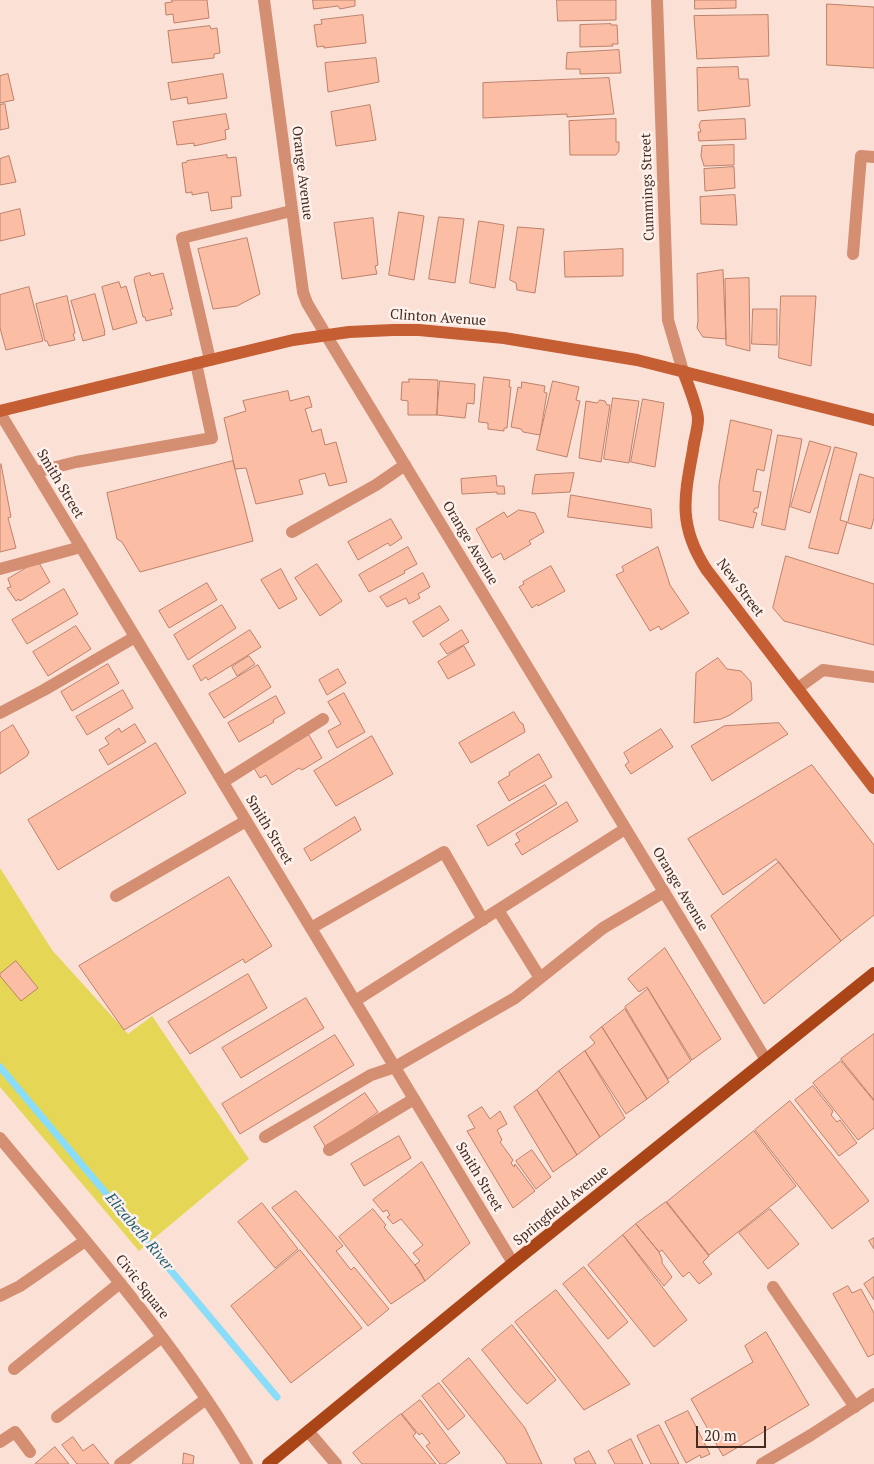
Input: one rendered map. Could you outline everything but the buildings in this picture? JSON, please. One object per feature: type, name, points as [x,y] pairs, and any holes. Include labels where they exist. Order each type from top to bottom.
[{"type":"main road","name":"Clinton Avenue","points":[[0,412],[280,342],[373,330],[419,330],[504,338],[628,358],[874,420]]},
{"type":"main road","name":"New Street","points":[[683,371],[698,418],[685,504],[685,518],[693,545],[706,569],[874,788]]},
{"type":"main road","name":"Springfield Avenue","points":[[268,1464],[513,1263],[874,973]]},
{"type":"street","name":"Orange Avenue","points":[[264,0],[303,292],[307,303],[766,1060]]},
{"type":"street","name":"Cummings Street","points":[[657,0],[668,320],[683,371]]},
{"type":"street","points":[[853,254],[860,156],[874,156]]},
{"type":"street","points":[[210,360],[182,238],[292,211]]},
{"type":"street","points":[[36,472],[76,462],[212,438],[196,363]]},
{"type":"street","name":"Smith Street","points":[[0,412],[513,1263]]},
{"type":"street","points":[[292,532],[376,485],[405,465]]},
{"type":"street","points":[[0,569],[81,547]]},
{"type":"street","points":[[0,713],[44,690],[135,637]]},
{"type":"street","points":[[798,688],[823,670],[874,677]]},
{"type":"street","points":[[222,782],[323,719]]},
{"type":"street","points":[[116,896],[246,821]]},
{"type":"street","points":[[355,1001],[625,829]]},
{"type":"street","points":[[311,928],[444,852],[483,920]]},
{"type":"street","points":[[265,1137],[371,1074],[395,1067],[516,998],[603,928],[664,892]]},
{"type":"street","points":[[498,910],[540,978]]},
{"type":"street","points":[[329,1150],[414,1099]]},
{"type":"street","name":"Civic Square","points":[[0,1138],[120,1283],[162,1337],[206,1399],[247,1464]]},
{"type":"street","points":[[0,1296],[20,1286],[85,1241]]},
{"type":"street","points":[[14,1369],[120,1283]]},
{"type":"street","points":[[773,1287],[855,1407]]},
{"type":"street","points":[[57,1417],[162,1337]]},
{"type":"street","points":[[762,1464],[874,1394]]},
{"type":"street","points":[[120,1464],[206,1399]]},
{"type":"street","points":[[308,1431],[336,1464]]},
{"type":"street","points":[[0,1442],[15,1432],[30,1452]]},
{"type":"shaded area","points":[[0,868],[52,950],[128,1034],[152,1016],[249,1159],[139,1251],[0,1087]]},
{"type":"waterway","name":"Elizabeth River","points":[[0,1067],[277,1397]]}]
